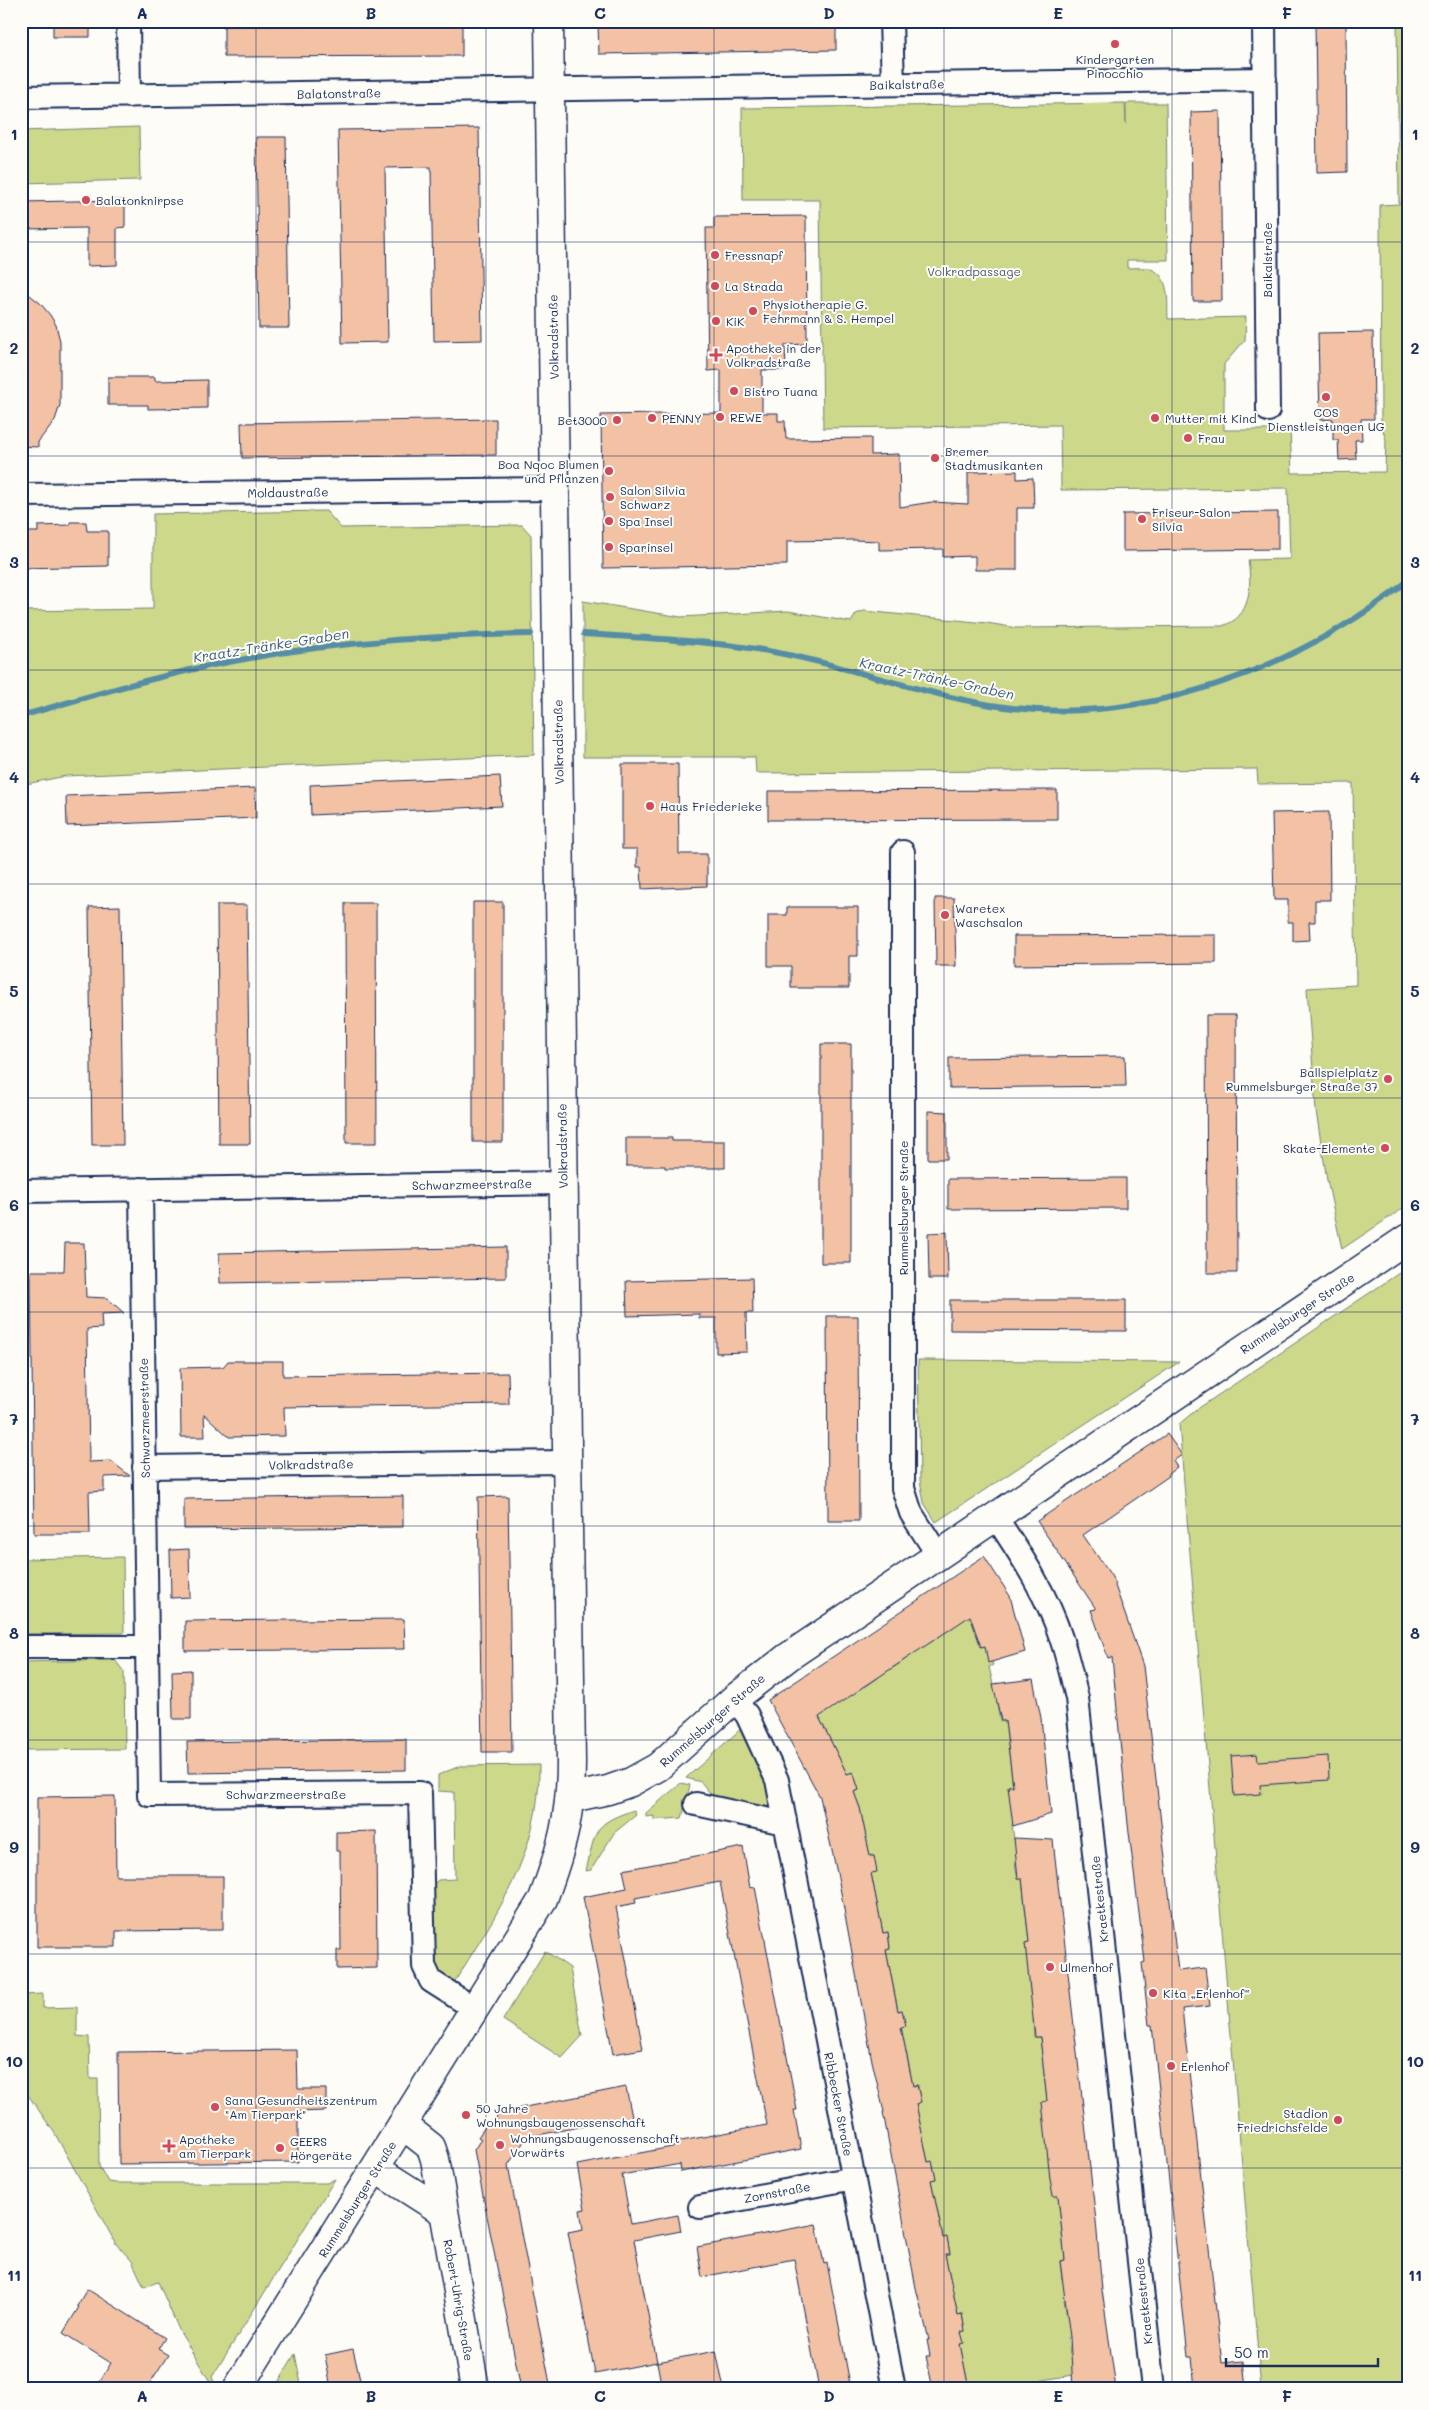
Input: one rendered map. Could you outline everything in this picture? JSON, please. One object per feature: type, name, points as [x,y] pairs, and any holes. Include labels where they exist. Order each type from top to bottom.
[{"type":"street","points":[[128,21],[129,96]]},
{"type":"street","name":"Volkradstraße","points":[[549,21],[571,1798]]},
{"type":"street","points":[[891,21],[892,84]]},
{"type":"street","name":"Baikalstraße","points":[[1264,21],[1268,410]]},
{"type":"street","name":"Baikalstraße","points":[[550,90],[1265,79]]},
{"type":"street","name":"Balatonstraße","points":[[21,97],[550,90]]},
{"type":"street","name":"Moldaustraße","points":[[21,495],[555,489]]},
{"type":"street","name":"Rummelsburger Straße","points":[[903,852],[903,1488],[911,1514],[938,1554]]},
{"type":"street","name":"Schwarzmeerstraße","points":[[21,1191],[563,1183]]},
{"type":"street","name":"Schwarzmeerstraße","points":[[141,1189],[149,1795],[420,1793],[424,1966],[431,1981],[475,2009]]},
{"type":"street","name":"Rummelsburger Straße","points":[[237,2389],[543,1899],[562,1846],[571,1798],[608,1790],[631,1782],[658,1768],[734,1699],[788,1657],[1408,1238]]},
{"type":"street","name":"Volkradstraße","points":[[144,1467],[566,1462]]},
{"type":"street","name":"Kraetkestraße","points":[[995,1516],[1035,1578],[1052,1612],[1062,1638],[1077,1698],[1153,2389]]},
{"type":"street","points":[[21,1647],[147,1647]]},
{"type":"street","name":"Ribbecker Straße","points":[[734,1699],[747,1715],[777,1780],[894,2389]]},
{"type":"street","points":[[696,1804],[775,1821],[785,1820]]},
{"type":"street","name":"Robert-Uhrig-Straße","points":[[403,2125],[431,2147],[475,2389]]},
{"type":"street","points":[[376,2169],[442,2211]]},
{"type":"street","name":"Zornstraße","points":[[700,2207],[854,2178]]},
{"type":"green space","name":"Volkradpassage","points":[[1397,21],[1408,21],[1408,1205],[1342,1249],[1327,1180],[1316,1111],[1307,988],[1356,985],[1353,783],[1258,784],[1257,769],[756,773],[755,757],[583,757],[583,601],[681,617],[788,611],[851,622],[856,614],[864,611],[987,623],[1017,628],[1222,626],[1232,622],[1239,616],[1247,600],[1250,580],[1248,560],[1290,559],[1288,488],[1061,490],[1060,425],[823,428],[820,200],[743,200],[742,108],[1125,103],[1126,124],[1126,103],[1166,103],[1168,260],[1127,260],[1127,268],[1151,269],[1162,278],[1167,291],[1168,319],[1246,317],[1245,340],[1224,364],[1224,430],[1290,430],[1292,473],[1385,472],[1386,440],[1381,424],[1380,205],[1399,204]]},
{"type":"green space","points":[[139,127],[140,180],[21,183],[21,131]]},
{"type":"green space","points":[[326,511],[341,528],[522,525],[531,535],[534,755],[66,776],[21,785],[21,611],[153,609],[153,514]]},
{"type":"green space","points":[[1408,1267],[1408,2382],[1314,2389],[1261,2389],[1179,1424],[1196,1410]]},
{"type":"green space","points":[[918,1360],[1179,1362],[936,1522],[924,1503],[920,1480]]},
{"type":"green space","points":[[123,1557],[124,1633],[21,1634],[21,1559]]},
{"type":"green space","points":[[973,1603],[976,1631],[981,1647],[986,1645],[993,1665],[989,1667],[993,1684],[998,1683],[1001,1703],[997,1704],[1000,1721],[1005,1721],[1013,1786],[1008,1786],[1017,1823],[1012,1824],[1014,1840],[1018,1841],[1020,1861],[1015,1863],[1018,1878],[1022,1878],[1029,1942],[1025,1943],[1033,1981],[1029,1982],[1031,1998],[1035,1999],[1038,2019],[1033,2020],[1034,2037],[1040,2037],[1047,2101],[1042,2102],[1058,2196],[1065,2260],[1060,2261],[1062,2279],[1067,2279],[1070,2299],[1064,2300],[1067,2316],[1070,2316],[1073,2336],[1068,2338],[1070,2355],[1078,2354],[1085,2373],[990,2389],[963,2389],[962,2382],[967,2379],[960,2344],[961,2332],[965,2331],[962,2314],[958,2315],[945,2254],[950,2253],[947,2238],[943,2238],[931,2180],[936,2178],[932,2162],[928,2162],[916,2104],[920,2102],[918,2085],[913,2086],[901,2027],[905,2025],[902,2010],[898,2011],[886,1950],[890,1948],[888,1932],[883,1933],[871,1873],[874,1856],[870,1856],[860,1808],[854,1792],[859,1790],[853,1772],[847,1774],[815,1709],[838,1704],[863,1684],[865,1687],[878,1678],[890,1665],[893,1668],[906,1659],[904,1656],[933,1641]]},
{"type":"green space","points":[[115,1660],[124,1672],[125,1749],[21,1750],[21,1662]]},
{"type":"green space","points":[[743,1727],[773,1793],[771,1805],[764,1810],[714,1798],[701,1782],[686,1778]]},
{"type":"green space","points":[[539,1765],[538,1797],[524,1855],[513,1882],[499,1908],[452,1986],[440,1976],[432,1959],[433,1885],[438,1880],[455,1879],[454,1792],[438,1791],[438,1775],[460,1766]]},
{"type":"green space","points":[[681,1783],[690,1785],[682,1818],[654,1820],[654,1816],[646,1817],[646,1813]]},
{"type":"green space","points":[[634,1810],[636,1815],[614,1833],[591,1870],[586,1871],[598,1830],[610,1820]]},
{"type":"green space","points":[[545,1951],[570,1968],[582,2036],[562,2058],[503,2020]]},
{"type":"green space","points":[[43,1994],[43,2008],[77,2007],[77,2036],[89,2037],[90,2079],[98,2079],[99,2166],[108,2182],[327,2183],[335,2179],[212,2377],[214,2382],[212,2385],[180,2332],[158,2282],[144,2287],[132,2261],[116,2244],[54,2132],[21,2085],[21,1995]]},
{"type":"green space","points":[[295,2354],[302,2389],[274,2389]]},
{"type":"building","points":[[53,21],[90,21],[90,37],[53,37]]},
{"type":"building","points":[[836,21],[836,50],[599,54],[598,24]]},
{"type":"building","points":[[1315,21],[1346,21],[1347,172],[1317,173]]},
{"type":"building","points":[[462,25],[462,56],[224,57],[224,26]]},
{"type":"building","points":[[1220,111],[1222,301],[1193,301],[1191,112]]},
{"type":"building","points":[[479,128],[482,340],[434,341],[431,167],[385,168],[388,342],[342,343],[338,130]]},
{"type":"building","points":[[256,137],[286,137],[289,328],[259,328]]},
{"type":"building","points":[[125,200],[125,227],[117,228],[117,265],[87,266],[87,228],[21,229],[21,202]]},
{"type":"building","points":[[806,216],[807,344],[785,345],[786,370],[762,370],[762,413],[778,413],[778,421],[785,421],[786,439],[871,438],[871,455],[899,454],[900,507],[932,502],[968,504],[968,472],[1017,471],[1017,479],[1033,478],[1034,508],[1017,508],[1017,570],[975,570],[975,556],[943,557],[943,549],[879,550],[879,541],[853,540],[787,541],[787,565],[603,568],[601,415],[721,413],[721,370],[708,371],[706,228],[714,228],[714,217]]},
{"type":"building","points":[[21,288],[40,303],[50,315],[56,325],[60,341],[60,405],[55,420],[38,442],[38,447],[21,446]]},
{"type":"building","points":[[1373,332],[1374,419],[1361,419],[1362,440],[1355,440],[1356,459],[1339,460],[1338,440],[1333,440],[1333,419],[1320,420],[1318,333]]},
{"type":"building","points":[[108,377],[155,377],[155,381],[207,380],[207,408],[148,409],[148,405],[108,405]]},
{"type":"building","points":[[496,419],[496,455],[242,458],[241,423]]},
{"type":"building","points":[[1278,512],[1278,549],[1123,551],[1123,514]]},
{"type":"building","points":[[70,522],[86,522],[87,531],[108,531],[108,566],[21,568],[21,532],[38,532],[38,526],[70,525]]},
{"type":"building","name":"Haus Friederieke","points":[[622,764],[678,764],[679,854],[707,854],[707,886],[642,889],[641,867],[637,867],[637,849],[622,849]]},
{"type":"building","points":[[500,776],[502,806],[311,815],[310,785]]},
{"type":"building","points":[[255,788],[256,818],[67,826],[66,796]]},
{"type":"building","points":[[1057,790],[1057,819],[768,820],[768,791]]},
{"type":"building","points":[[1329,812],[1330,900],[1315,900],[1315,922],[1309,922],[1310,940],[1293,941],[1293,922],[1288,922],[1288,900],[1274,900],[1272,813]]},
{"type":"building","name":"Waretex Waschsalon","points":[[935,898],[954,898],[956,966],[936,966]]},
{"type":"building","points":[[473,902],[503,902],[503,1142],[473,1142]]},
{"type":"building","points":[[345,903],[376,903],[377,1143],[346,1143]]},
{"type":"building","points":[[217,905],[247,905],[250,1144],[219,1144]]},
{"type":"building","points":[[120,906],[123,1145],[92,1145],[89,907]]},
{"type":"building","points":[[787,907],[858,907],[858,956],[849,956],[849,988],[791,988],[791,966],[768,966],[768,915],[787,915]]},
{"type":"building","points":[[1216,935],[1216,963],[1014,965],[1014,936]]},
{"type":"building","points":[[1206,1015],[1236,1015],[1237,1273],[1207,1273]]},
{"type":"building","points":[[821,1044],[851,1044],[851,1263],[821,1263]]},
{"type":"building","points":[[1125,1056],[1126,1086],[949,1088],[949,1058]]},
{"type":"building","points":[[928,1111],[947,1112],[947,1159],[928,1159]]},
{"type":"building","points":[[626,1138],[672,1138],[672,1141],[725,1141],[725,1168],[626,1166]]},
{"type":"building","points":[[1126,1178],[1126,1208],[948,1209],[948,1179]]},
{"type":"building","points":[[947,1232],[948,1279],[929,1279],[928,1233]]},
{"type":"building","points":[[65,1243],[84,1243],[86,1297],[107,1298],[124,1313],[101,1314],[102,1328],[87,1329],[89,1462],[111,1461],[130,1476],[104,1477],[104,1491],[89,1492],[90,1534],[34,1534],[31,1271],[64,1271]]},
{"type":"building","points":[[506,1247],[506,1278],[220,1283],[219,1253]]},
{"type":"building","points":[[752,1278],[753,1313],[746,1313],[747,1352],[716,1353],[716,1318],[699,1318],[699,1314],[627,1316],[626,1281]]},
{"type":"building","points":[[950,1300],[1126,1300],[1126,1331],[950,1330]]},
{"type":"building","points":[[827,1316],[858,1316],[859,1521],[828,1521]]},
{"type":"building","points":[[228,1361],[283,1361],[283,1376],[508,1373],[509,1404],[284,1407],[285,1436],[229,1437],[204,1414],[205,1437],[181,1437],[180,1368],[223,1367]]},
{"type":"building","name":"Erlenhof","points":[[1167,1434],[1182,1455],[1173,1461],[1177,1467],[1168,1474],[1169,1476],[1083,1535],[1112,1577],[1143,1666],[1178,1971],[1205,1968],[1210,2006],[1182,2009],[1222,2363],[1243,2361],[1246,2389],[1195,2389],[1192,2357],[1188,2357],[1152,2025],[1149,2025],[1142,1963],[1145,1962],[1128,1824],[1112,1657],[1108,1658],[1091,1610],[1096,1609],[1037,1521]]},
{"type":"building","points":[[403,1496],[403,1527],[184,1529],[184,1499]]},
{"type":"building","points":[[508,1496],[512,1752],[482,1752],[478,1497]]},
{"type":"building","points":[[189,1549],[190,1597],[171,1598],[170,1550]]},
{"type":"building","points":[[984,1556],[1010,1596],[1025,1652],[988,1663],[985,1646],[981,1647],[970,1616],[819,1717],[847,1774],[853,1772],[859,1790],[854,1792],[860,1808],[870,1856],[874,1856],[877,1872],[871,1873],[883,1933],[888,1932],[890,1949],[886,1950],[898,2011],[902,2010],[906,2026],[901,2027],[913,2086],[917,2085],[921,2102],[916,2104],[928,2162],[932,2161],[936,2179],[931,2180],[943,2238],[947,2237],[950,2254],[945,2254],[958,2315],[962,2314],[965,2331],[961,2332],[964,2343],[960,2344],[969,2389],[933,2389],[926,2356],[930,2356],[927,2340],[929,2340],[916,2288],[884,2112],[872,2061],[839,1882],[820,1797],[768,1700]]},
{"type":"building","points":[[404,1619],[405,1649],[185,1651],[185,1621]]},
{"type":"building","points":[[191,1670],[191,1719],[173,1719],[172,1671]]},
{"type":"building","points":[[1033,1679],[1041,1718],[1051,1814],[1013,1826],[1008,1786],[1013,1786],[1005,1721],[1001,1721],[993,1684]]},
{"type":"building","points":[[406,1739],[406,1770],[188,1773],[187,1742]]},
{"type":"building","points":[[1257,1754],[1258,1761],[1328,1756],[1329,1780],[1260,1785],[1261,1794],[1234,1796],[1231,1756]]},
{"type":"building","points":[[115,1796],[116,1876],[223,1876],[223,1930],[116,1931],[116,1947],[37,1947],[37,1797]]},
{"type":"building","points":[[376,1831],[377,1968],[337,1969],[337,1950],[341,1950],[340,1851],[336,1851],[336,1832]]},
{"type":"building","points":[[1014,1838],[1053,1840],[1096,2221],[1102,2290],[1116,2389],[1073,2389],[1070,2337],[1060,2261],[1065,2260],[1058,2196],[1053,2196],[1050,2179],[1042,2102],[1047,2101],[1040,2037],[1035,2037],[1025,1943],[1029,1942],[1022,1878],[1018,1878]]},
{"type":"building","points":[[743,1847],[750,1888],[755,1887],[797,2110],[794,2110],[801,2149],[681,2172],[680,2164],[622,2175],[631,2224],[678,2215],[681,2231],[634,2240],[657,2362],[595,2374],[568,2232],[583,2229],[580,2210],[585,2209],[577,2165],[677,2146],[676,2142],[767,2125],[720,1882],[635,1898],[636,1903],[616,1907],[643,2049],[613,2054],[583,1897],[627,1888],[623,1870]]},
{"type":"building","name":"Sana Gesundheitszentrum \"Am Tierpark\"","points":[[297,2050],[298,2089],[326,2089],[326,2111],[298,2112],[298,2162],[119,2164],[118,2052]]},
{"type":"building","points":[[626,2087],[632,2117],[527,2137],[508,2165],[551,2389],[521,2389],[474,2150],[481,2139],[478,2137],[489,2121],[493,2123],[500,2112]]},
{"type":"building","points":[[816,2224],[824,2264],[827,2263],[851,2389],[819,2389],[794,2259],[702,2277],[697,2247]]},
{"type":"building","points":[[87,2289],[165,2338],[158,2349],[168,2355],[146,2389],[95,2389],[111,2363],[63,2333],[79,2307],[77,2306]]},
{"type":"building","points":[[353,2349],[362,2389],[331,2389],[325,2355]]},
{"type":"building","points":[[716,2351],[724,2389],[662,2389],[657,2362]]},
{"type":"waterway","name":"Kraatz-Tränke-Graben","points":[[584,634],[692,641],[756,649],[819,662],[943,695],[1005,707],[1058,711],[1112,708],[1165,698],[1218,684],[1269,664],[1318,640],[1365,612],[1408,581]]},
{"type":"waterway","name":"Kraatz-Tränke-Graben","points":[[21,716],[153,679],[207,666],[271,654],[382,641],[531,634]]},
{"type":"place","name":"Kindergarten Pinocchio","points":[[1115,44]]},
{"type":"place","name":"Balatonknirpse","points":[[86,200]]},
{"type":"place","name":"Fressnapf","points":[[715,255]]},
{"type":"place","name":"La Strada","points":[[715,286]]},
{"type":"place","name":"Physiotherapie G. Fehrmann & S. Hempel","points":[[753,311]]},
{"type":"place","name":"KiK","points":[[716,321]]},
{"type":"place","name":"Apotheke in der Volkradstraße","points":[[716,355]]},
{"type":"place","name":"Bistro Tuana","points":[[734,391]]},
{"type":"place","name":"COS Dienstleistungen UG","points":[[1326,397]]},
{"type":"place","name":"REWE","points":[[720,417]]},
{"type":"place","name":"PENNY","points":[[652,418]]},
{"type":"place","name":"Mutter mit Kind","points":[[1155,418]]},
{"type":"place","name":"Bet3000","points":[[617,420]]},
{"type":"place","name":"Frau","points":[[1188,438]]},
{"type":"place","name":"Bremer Stadtmusikanten","points":[[935,458]]},
{"type":"place","name":"Boa Nqoc Blumen und Pflanzen","points":[[609,471]]},
{"type":"place","name":"Salon Silvia Schwarz","points":[[610,497]]},
{"type":"place","name":"Friseur-Salon Silvia","points":[[1142,519]]},
{"type":"place","name":"Spa Insel","points":[[609,521]]},
{"type":"place","name":"Sparinsel","points":[[609,547]]},
{"type":"place","name":"Haus Friederieke","points":[[650,806]]},
{"type":"place","name":"Waretex Waschsalon","points":[[945,915]]},
{"type":"place","name":"Ballspielplatz Rummelsburger Straße 37","points":[[1388,1079]]},
{"type":"place","name":"Skate-Elemente","points":[[1385,1148]]},
{"type":"place","name":"Ulmenhof","points":[[1050,1967]]},
{"type":"place","name":"Kita „Erlenhof“","points":[[1153,1993]]},
{"type":"place","name":"Erlenhof","points":[[1171,2066]]},
{"type":"place","name":"Sana Gesundheitszentrum \"Am Tierpark\"","points":[[215,2107]]},
{"type":"place","name":"50 Jahre Wohnungsbaugenossenschaft","points":[[466,2115]]},
{"type":"place","name":"Stadion Friedrichsfelde","points":[[1338,2120]]},
{"type":"place","name":"Wohnungsbaugenossenschaft Vorwärts","points":[[500,2145]]},
{"type":"place","name":"Apotheke am Tierpark","points":[[169,2146]]},
{"type":"place","name":"GEERS Hörgeräte","points":[[280,2148]]}]
